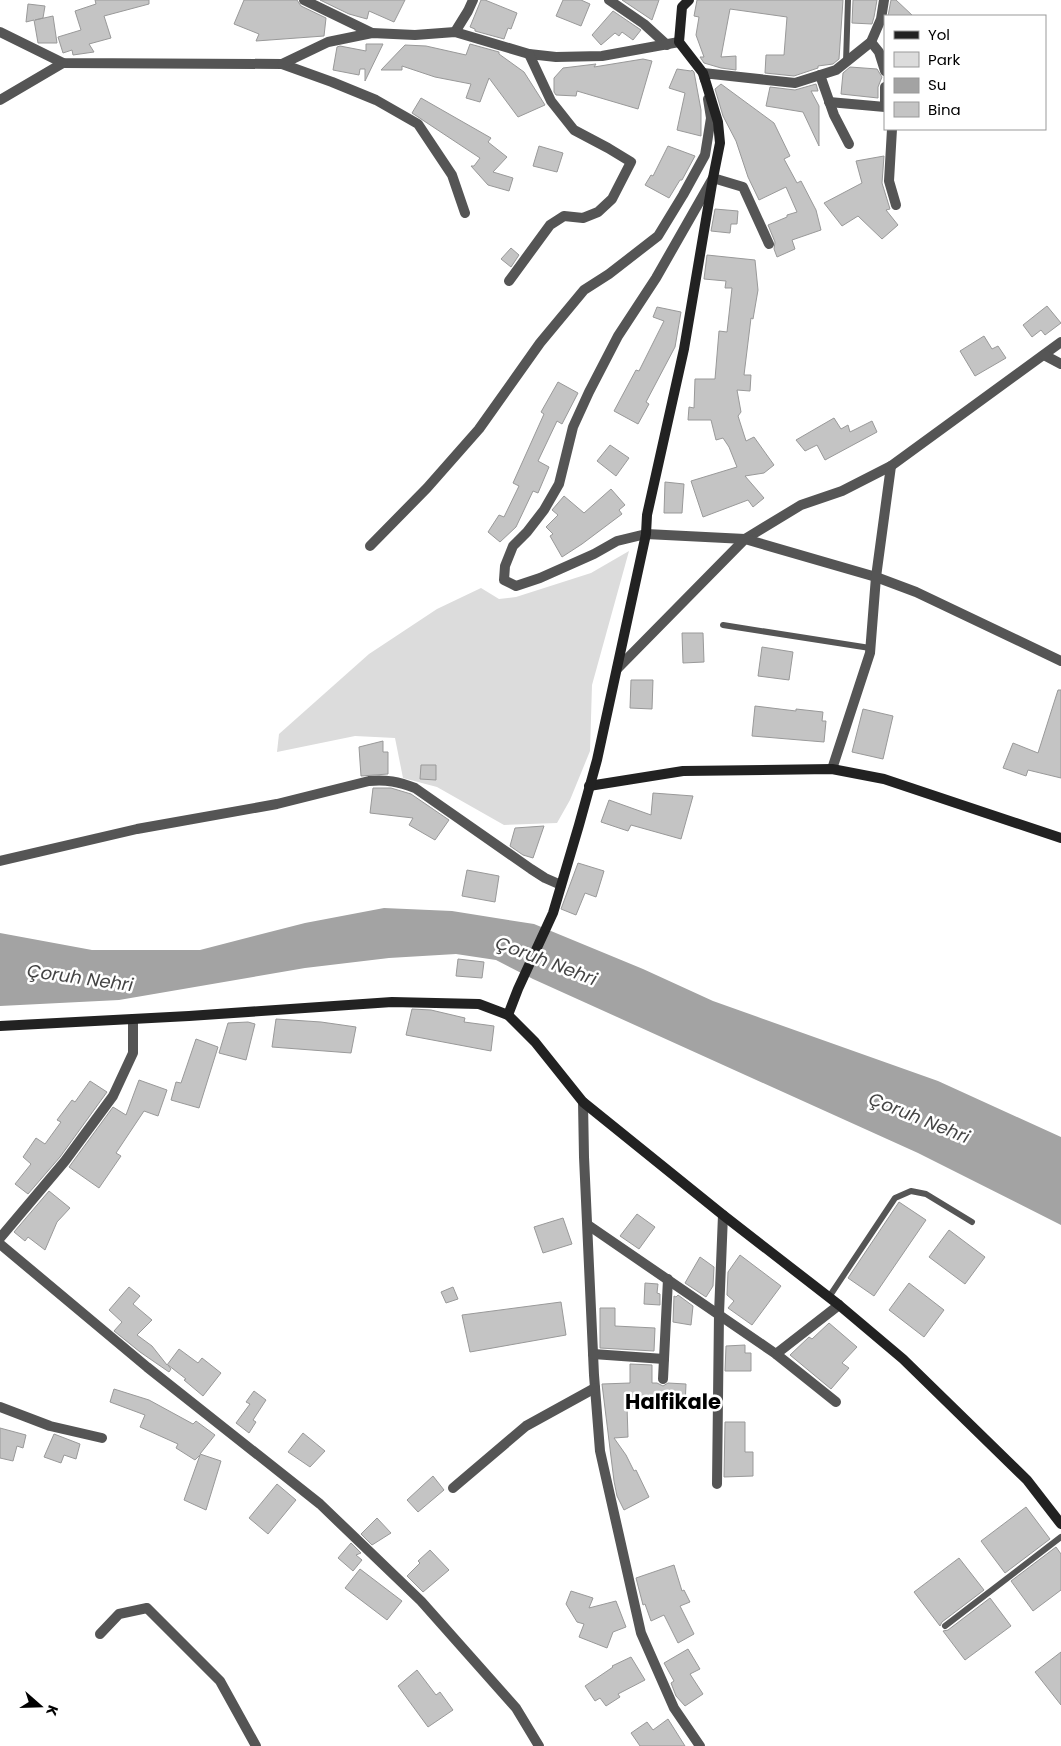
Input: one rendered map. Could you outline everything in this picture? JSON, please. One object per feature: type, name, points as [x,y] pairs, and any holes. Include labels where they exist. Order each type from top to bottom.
[{"type":"main road","points":[[508,1014],[552,913],[597,760],[646,534],[647,514],[684,349],[720,143],[718,122],[703,73],[679,42],[683,2]]},
{"type":"main road","points":[[589,786],[683,771],[832,769],[884,779],[1061,838]]},
{"type":"main road","points":[[0,1026],[392,1002],[479,1004],[508,1014],[535,1042],[583,1102],[723,1215],[839,1305],[903,1359],[1026,1480],[1061,1524]]},
{"type":"street","points":[[304,0],[372,33]]},
{"type":"street","points":[[455,32],[468,11],[472,0]]},
{"type":"street","points":[[609,0],[644,24],[666,45]]},
{"type":"street","points":[[370,546],[427,488],[479,429],[540,343],[584,290],[609,274],[658,236],[705,155],[711,118],[703,73],[795,84],[836,70],[871,42],[881,19],[884,0]]},
{"type":"street","points":[[0,32],[63,63],[282,64],[376,100],[418,124],[452,175],[465,213]]},
{"type":"street","points":[[282,64],[328,42],[372,33],[415,35],[455,32],[529,54],[556,57],[602,56],[679,42]]},
{"type":"street","points":[[871,42],[879,52],[884,68]]},
{"type":"street","points":[[509,281],[550,225],[564,216],[583,218],[598,212],[612,199],[631,162],[574,130],[551,101],[529,54]]},
{"type":"street","points":[[0,100],[63,63]]},
{"type":"street","points":[[820,75],[834,115],[849,144]]},
{"type":"street","points":[[829,102],[884,107]]},
{"type":"street","points":[[892,130],[890,181],[896,204]]},
{"type":"street","points":[[769,244],[743,188],[713,178],[656,278],[618,336],[597,376],[573,427],[559,484],[544,510],[513,546],[505,566],[504,580],[516,586],[540,578],[594,554],[617,541],[646,534],[745,539],[876,578],[916,592],[1061,661]]},
{"type":"street","points":[[617,669],[745,539],[801,505],[842,491],[891,466],[1061,342]]},
{"type":"street","points":[[1044,355],[1061,364]]},
{"type":"street","points":[[832,769],[870,648],[876,578],[891,466]]},
{"type":"street","points":[[0,861],[137,830],[277,804],[379,780],[403,783],[415,788],[531,869],[561,885]]},
{"type":"street","points":[[0,1238],[65,1161],[114,1096],[133,1053],[133,1019]]},
{"type":"street","points":[[583,1102],[593,1354],[600,1451],[641,1632],[674,1708],[700,1746]]},
{"type":"street","points":[[717,1484],[719,1314],[723,1215]]},
{"type":"street","points":[[588,1225],[776,1354],[836,1402]]},
{"type":"street","points":[[0,1244],[147,1367],[320,1504],[421,1601],[516,1708],[539,1746]]},
{"type":"street","points":[[663,1379],[668,1280]]},
{"type":"street","points":[[776,1354],[839,1305]]},
{"type":"street","points":[[593,1354],[664,1359]]},
{"type":"street","points":[[453,1488],[526,1426],[595,1388]]},
{"type":"street","points":[[0,1407],[50,1426],[102,1438]]},
{"type":"street","points":[[100,1634],[119,1614],[147,1608],[220,1681],[256,1746]]},
{"type":"lane","points":[[846,62],[848,0]]},
{"type":"lane","points":[[723,625],[870,648]]},
{"type":"lane","points":[[829,1297],[895,1198],[910,1191],[926,1194],[972,1222]]},
{"type":"lane","points":[[945,1626],[1061,1538]]},
{"type":"green space","points":[[629,551],[592,685],[590,751],[570,800],[557,823],[504,825],[437,787],[403,778],[395,738],[355,736],[277,752],[279,734],[369,654],[437,609],[481,588],[499,599],[516,597],[591,573]]},
{"type":"water","name":"Çoruh Nehri","points":[[384,908],[452,911],[534,924],[643,969],[713,1001],[938,1081],[1061,1137],[1061,1225],[918,1153],[533,979],[496,960],[456,954],[389,958],[305,968],[119,1000],[0,1006],[0,933],[92,950],[200,950],[305,923]]},
{"type":"building","points":[[95,0],[149,0],[149,4],[104,16],[111,38],[89,44],[94,52],[73,55],[72,50],[63,53],[58,37],[81,30],[75,11],[96,4]]},
{"type":"building","points":[[244,0],[297,0],[301,6],[326,18],[324,36],[256,41],[259,34],[234,24]]},
{"type":"building","points":[[320,0],[405,0],[394,22],[369,11],[367,19],[349,14]]},
{"type":"building","points":[[481,0],[517,13],[511,29],[508,28],[504,39],[475,31],[475,29],[470,27]]},
{"type":"building","points":[[563,0],[581,0],[590,4],[581,26],[556,16]]},
{"type":"building","points":[[622,0],[659,0],[652,20]]},
{"type":"building","points":[[697,0],[843,0],[839,59],[833,64],[818,66],[818,68],[794,76],[765,73],[766,55],[784,55],[787,17],[730,9],[721,57],[736,56],[736,70],[704,63],[700,57],[704,57],[696,35],[699,17],[694,16]]},
{"type":"building","points":[[853,0],[877,0],[872,24],[852,23]]},
{"type":"building","points":[[891,0],[896,0],[912,15],[888,15]]},
{"type":"building","points":[[28,4],[45,6],[43,18],[35,20],[53,16],[57,43],[38,43],[34,20],[26,22]]},
{"type":"building","points":[[613,11],[641,30],[633,40],[622,32],[619,36],[615,33],[601,45],[592,35]]},
{"type":"building","points":[[366,44],[383,44],[365,81],[365,69],[360,69],[359,75],[333,70],[337,47],[366,51]]},
{"type":"building","points":[[470,44],[499,52],[499,54],[524,72],[545,105],[518,117],[489,78],[480,102],[466,98],[471,84],[435,77],[402,66],[402,70],[381,70],[405,45],[426,46],[466,55]]},
{"type":"building","points":[[643,59],[652,61],[638,109],[577,91],[576,96],[556,95],[554,92],[554,78],[563,68],[596,64],[594,67]]},
{"type":"building","points":[[850,67],[877,69],[882,77],[878,87],[878,98],[841,94],[843,73]]},
{"type":"building","points":[[677,69],[692,70],[694,72],[701,110],[701,136],[677,130],[685,93],[669,88]]},
{"type":"building","points":[[721,84],[774,123],[790,156],[784,159],[797,183],[801,181],[816,210],[821,230],[792,240],[795,249],[777,257],[774,249],[775,242],[768,225],[797,212],[786,187],[759,200],[748,177],[736,141],[723,116],[715,89]]},
{"type":"building","points":[[816,84],[818,91],[811,91],[819,106],[819,146],[803,112],[766,106],[770,87],[795,90]]},
{"type":"building","points":[[421,98],[491,138],[488,142],[507,157],[493,172],[513,178],[509,191],[488,185],[471,166],[474,166],[480,158],[412,113]]},
{"type":"building","points":[[539,146],[563,153],[557,172],[533,166]]},
{"type":"building","points":[[668,146],[695,156],[682,180],[680,180],[669,198],[645,185],[651,175],[653,176]]},
{"type":"building","points":[[884,156],[882,183],[890,209],[886,210],[898,225],[882,239],[858,216],[842,226],[824,203],[862,183],[856,161]]},
{"type":"building","points":[[715,209],[738,211],[737,224],[731,224],[730,233],[711,231]]},
{"type":"building","points":[[511,248],[519,255],[511,267],[501,259]]},
{"type":"building","points":[[707,255],[755,260],[758,290],[753,319],[751,318],[744,375],[751,375],[750,391],[737,390],[741,412],[738,416],[746,441],[754,437],[774,465],[764,473],[745,476],[764,498],[753,507],[748,500],[703,517],[691,481],[737,467],[723,438],[716,440],[711,420],[688,420],[689,407],[694,408],[695,379],[715,379],[719,331],[727,332],[732,288],[725,288],[726,281],[704,279]]},
{"type":"building","points":[[1047,306],[1061,323],[1045,335],[1041,330],[1032,337],[1023,325]]},
{"type":"building","points":[[657,307],[681,312],[675,347],[646,402],[649,404],[638,424],[614,411],[636,370],[639,371],[664,321],[653,317]]},
{"type":"building","points":[[984,336],[992,349],[998,346],[1006,358],[975,376],[960,351]]},
{"type":"building","points":[[558,382],[578,393],[562,424],[557,421],[538,461],[549,467],[538,493],[533,491],[516,527],[500,542],[488,532],[499,515],[504,517],[519,486],[513,483],[544,414],[541,412]]},
{"type":"building","points":[[834,418],[841,429],[848,425],[850,432],[872,421],[877,432],[825,460],[817,445],[805,451],[796,440]]},
{"type":"building","points":[[610,445],[629,458],[616,476],[597,461]]},
{"type":"building","points":[[665,482],[684,484],[682,513],[664,513]]},
{"type":"building","points":[[611,489],[625,505],[619,510],[622,514],[562,557],[550,536],[553,534],[546,527],[558,515],[552,510],[564,496],[584,513]]},
{"type":"building","points":[[682,633],[703,633],[704,662],[683,663]]},
{"type":"building","points":[[762,647],[793,652],[789,680],[758,676]]},
{"type":"building","points":[[631,680],[653,680],[652,709],[630,708]]},
{"type":"building","points":[[1058,690],[1061,690],[1061,778],[1028,770],[1026,776],[1003,768],[1013,743],[1038,753]]},
{"type":"building","points":[[755,706],[823,712],[822,721],[826,721],[824,742],[752,736]]},
{"type":"building","points":[[863,709],[893,716],[883,759],[852,752]]},
{"type":"building","points":[[383,741],[383,752],[388,752],[388,774],[361,776],[359,747]]},
{"type":"building","points":[[421,765],[436,765],[436,780],[420,779]]},
{"type":"building","points":[[373,788],[391,788],[411,794],[449,820],[435,840],[409,825],[413,818],[370,813]]},
{"type":"building","points":[[653,793],[693,796],[681,839],[631,825],[628,831],[601,822],[609,800],[651,815]]},
{"type":"building","points":[[544,826],[533,858],[523,855],[510,846],[515,828]]},
{"type":"building","points":[[578,863],[604,871],[596,897],[585,893],[576,915],[561,909]]},
{"type":"building","points":[[467,870],[499,876],[495,902],[462,896]]},
{"type":"building","points":[[458,959],[484,962],[482,978],[456,976]]},
{"type":"building","points":[[412,1009],[431,1010],[465,1018],[464,1022],[494,1026],[491,1051],[406,1035]]},
{"type":"building","points":[[276,1019],[356,1027],[351,1053],[272,1047]]},
{"type":"building","points":[[248,1022],[255,1024],[246,1060],[219,1053],[228,1023]]},
{"type":"building","points":[[196,1039],[218,1047],[199,1108],[171,1100],[176,1082],[181,1083]]},
{"type":"building","points":[[139,1080],[167,1090],[158,1116],[144,1111],[116,1153],[121,1156],[99,1188],[69,1167],[113,1107],[126,1115]]},
{"type":"building","points":[[90,1081],[107,1092],[60,1157],[28,1194],[15,1184],[31,1164],[23,1157],[36,1138],[45,1144],[61,1122],[57,1120],[72,1100],[75,1102]]},
{"type":"building","points":[[49,1191],[70,1208],[57,1222],[45,1250],[28,1237],[25,1241],[14,1232]]},
{"type":"building","points":[[899,1202],[926,1220],[874,1296],[848,1278]]},
{"type":"building","points":[[637,1214],[655,1227],[639,1249],[620,1236]]},
{"type":"building","points":[[563,1218],[572,1244],[543,1253],[534,1227]]},
{"type":"building","points":[[949,1230],[985,1257],[965,1284],[929,1257]]},
{"type":"building","points":[[740,1255],[781,1286],[752,1325],[728,1308],[734,1301],[727,1295],[728,1272]]},
{"type":"building","points":[[700,1257],[714,1267],[713,1286],[706,1297],[685,1283]]},
{"type":"building","points":[[645,1283],[658,1284],[657,1293],[660,1294],[660,1305],[644,1304]]},
{"type":"building","points":[[909,1283],[944,1310],[924,1337],[889,1310]]},
{"type":"building","points":[[129,1287],[140,1296],[133,1304],[152,1320],[137,1335],[152,1346],[167,1365],[179,1349],[198,1363],[202,1358],[221,1373],[203,1396],[168,1365],[171,1369],[169,1372],[114,1331],[122,1322],[109,1310]]},
{"type":"building","points":[[453,1287],[458,1299],[446,1303],[441,1292]]},
{"type":"building","points":[[678,1295],[693,1306],[691,1325],[673,1322],[674,1296]]},
{"type":"building","points":[[561,1302],[566,1335],[470,1352],[462,1315]]},
{"type":"building","points":[[600,1308],[615,1308],[615,1326],[655,1328],[654,1351],[600,1348]]},
{"type":"building","points":[[829,1323],[857,1347],[842,1363],[849,1368],[831,1389],[790,1355],[809,1337],[812,1339]]},
{"type":"building","points":[[745,1345],[745,1353],[751,1353],[751,1371],[725,1371],[726,1346]]},
{"type":"building","points":[[630,1364],[652,1365],[652,1383],[663,1386],[668,1383],[686,1384],[685,1407],[627,1406],[628,1437],[614,1438],[634,1471],[636,1470],[649,1497],[624,1510],[617,1496],[614,1481],[602,1384],[630,1383]]},
{"type":"building","points":[[114,1389],[149,1400],[193,1424],[196,1421],[215,1435],[200,1454],[221,1461],[206,1510],[184,1500],[200,1455],[195,1460],[176,1448],[178,1444],[140,1427],[145,1415],[110,1402]]},
{"type":"building","points":[[254,1391],[266,1400],[253,1420],[256,1422],[249,1433],[236,1423],[250,1404],[246,1402]]},
{"type":"building","points":[[725,1422],[745,1422],[745,1452],[753,1452],[753,1476],[724,1477]]},
{"type":"building","points":[[0,1428],[26,1435],[23,1448],[17,1446],[13,1461],[0,1458]]},
{"type":"building","points":[[303,1433],[325,1451],[310,1467],[288,1452]]},
{"type":"building","points":[[54,1434],[80,1444],[76,1459],[64,1455],[61,1463],[44,1457]]},
{"type":"building","points":[[433,1476],[444,1490],[418,1512],[407,1500]]},
{"type":"building","points":[[277,1484],[296,1500],[268,1534],[249,1518]]},
{"type":"building","points":[[1026,1507],[1050,1539],[1005,1573],[981,1541]]},
{"type":"building","points":[[377,1518],[391,1533],[372,1545],[361,1534]]},
{"type":"building","points":[[351,1543],[361,1553],[356,1555],[362,1560],[353,1571],[338,1558]]},
{"type":"building","points":[[1056,1547],[1061,1554],[1061,1590],[1033,1611],[1011,1581]]},
{"type":"building","points":[[430,1550],[449,1570],[423,1592],[407,1576],[420,1563],[418,1561]]},
{"type":"building","points":[[959,1558],[984,1590],[942,1622],[940,1626],[914,1592]]},
{"type":"building","points":[[674,1565],[682,1591],[684,1590],[690,1602],[680,1606],[694,1634],[678,1643],[664,1615],[651,1621],[645,1604],[643,1605],[636,1578]]},
{"type":"building","points":[[360,1569],[402,1601],[387,1620],[345,1588]]},
{"type":"building","points":[[571,1591],[593,1598],[589,1608],[616,1601],[626,1627],[613,1632],[607,1648],[579,1637],[584,1624],[577,1622],[566,1604]]},
{"type":"building","points":[[990,1598],[1011,1626],[965,1660],[943,1631],[948,1630]]},
{"type":"building","points":[[688,1649],[700,1669],[690,1674],[703,1694],[685,1706],[676,1696],[671,1683],[674,1681],[664,1663]]},
{"type":"building","points":[[1061,1652],[1061,1705],[1035,1672]]},
{"type":"building","points":[[631,1657],[645,1680],[618,1694],[620,1697],[606,1706],[600,1698],[595,1701],[585,1686],[612,1666]]},
{"type":"building","points":[[417,1670],[436,1695],[440,1692],[453,1710],[428,1727],[398,1686]]},
{"type":"building","points":[[668,1719],[685,1746],[640,1746],[631,1733],[647,1722],[653,1730]]},
{"type":"district","name":"Halfikale","points":[[673,1402]]}]
